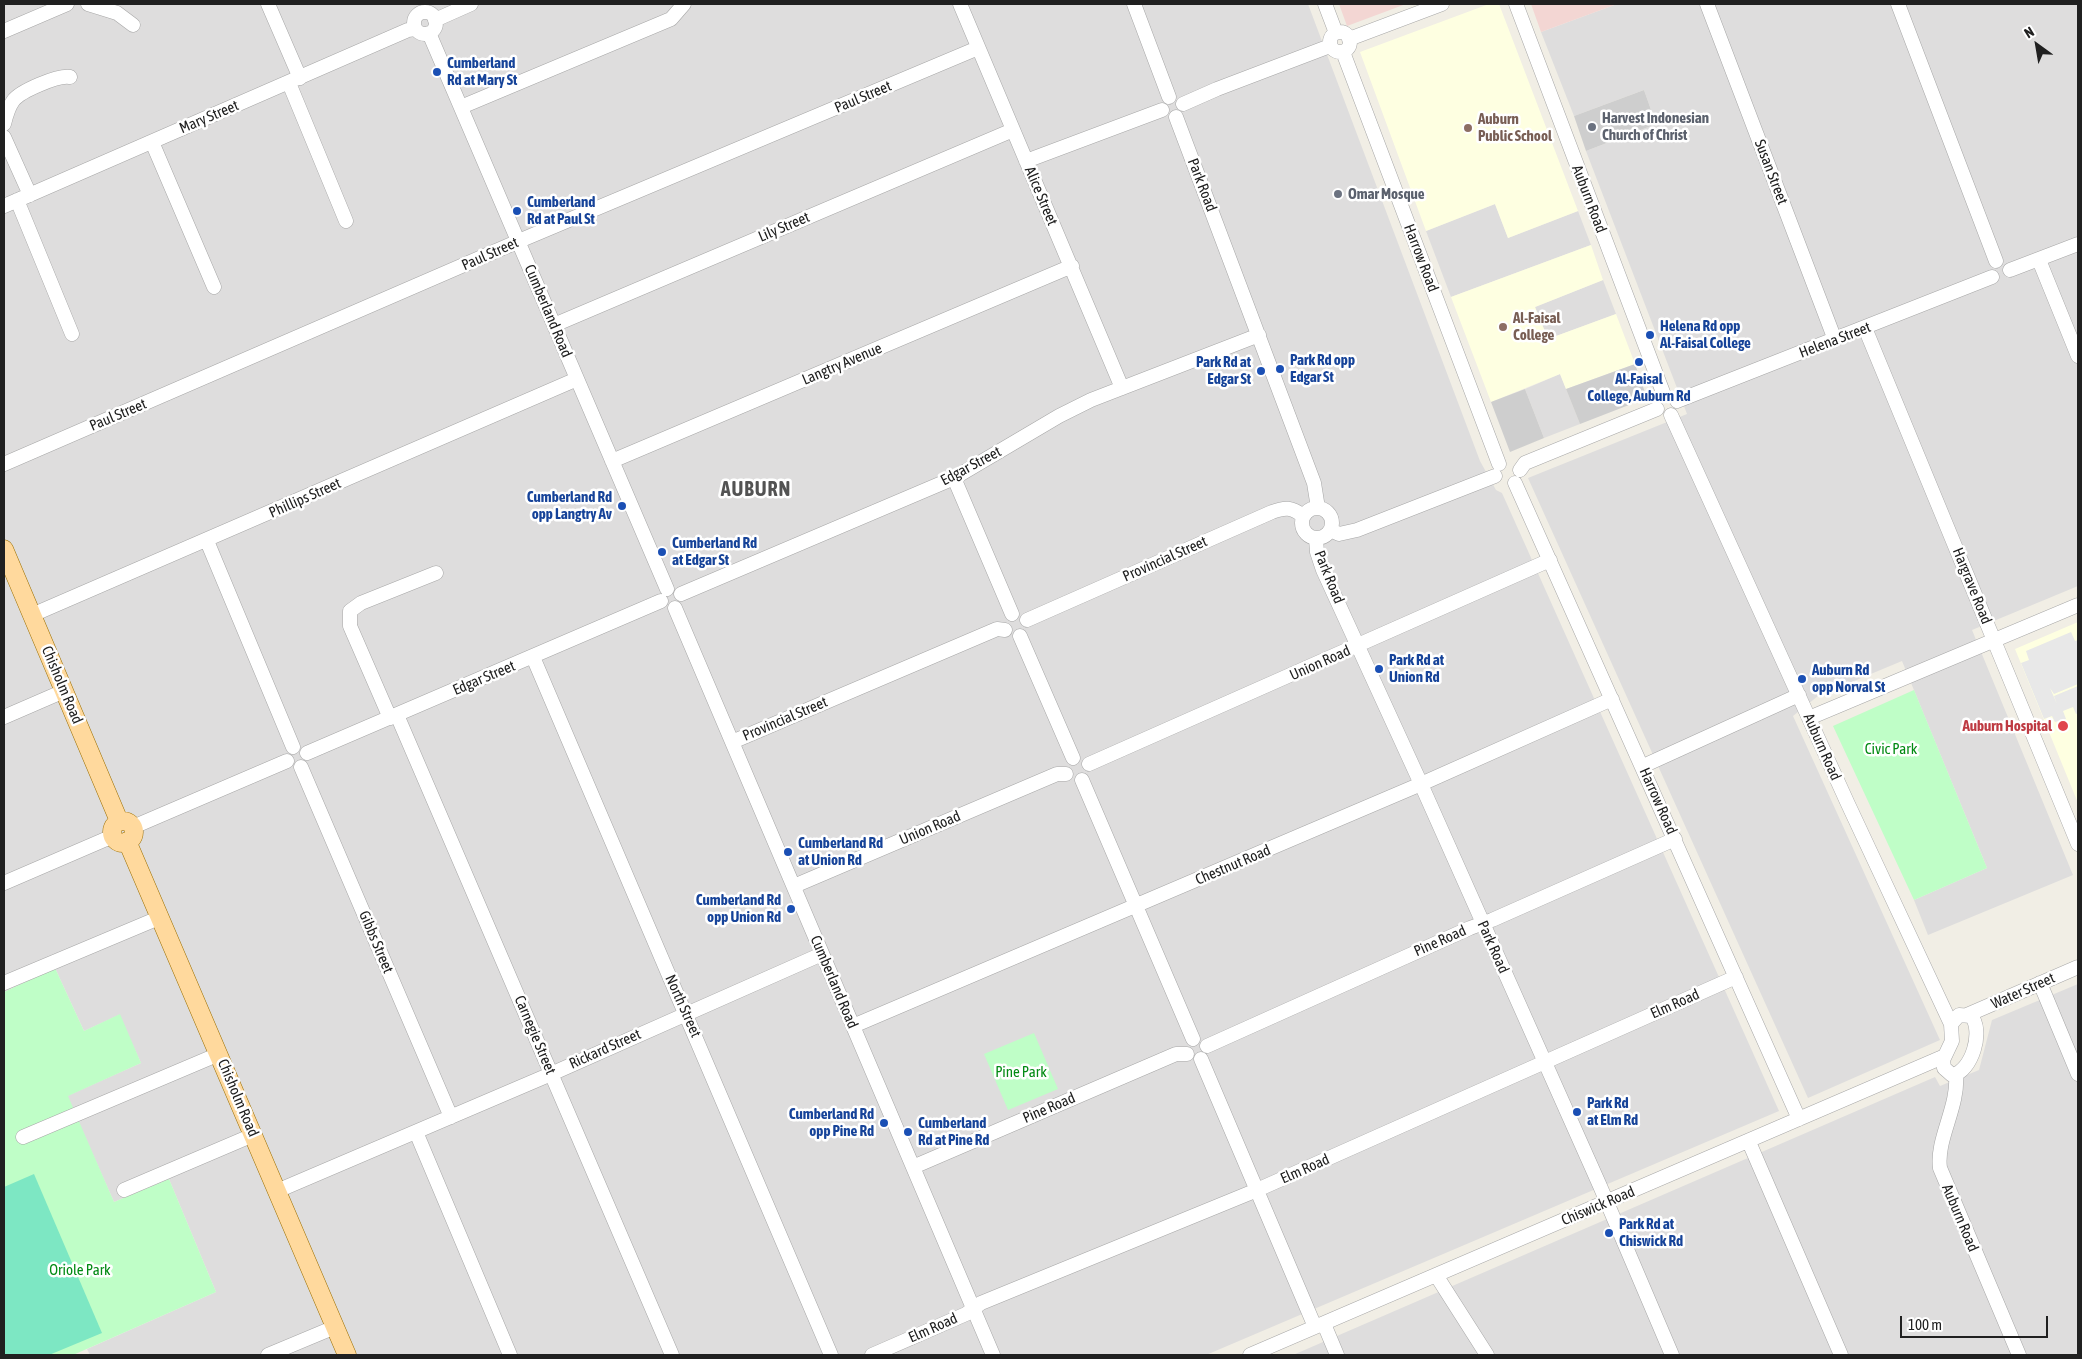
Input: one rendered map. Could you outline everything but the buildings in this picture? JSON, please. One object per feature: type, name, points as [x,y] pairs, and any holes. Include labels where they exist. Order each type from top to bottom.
[{"type":"main road","name":"Chisholm Road","points":[[4,549],[347,1355]]},
{"type":"street","points":[[4,32],[68,4]]},
{"type":"street","points":[[88,4],[117,14],[133,25]]},
{"type":"street","points":[[268,4],[346,221]]},
{"type":"street","points":[[435,20],[471,4]]},
{"type":"street","points":[[461,107],[671,19],[684,4]]},
{"type":"street","name":"Alice Street","points":[[960,4],[1122,388]]},
{"type":"street","points":[[1134,4],[1169,97]]},
{"type":"street","name":"Harrow Road","points":[[1325,4],[1336,44],[1497,470]]},
{"type":"street","points":[[1162,110],[1169,117],[1218,89],[1336,44],[1349,45],[1349,39],[1442,4]]},
{"type":"street","name":"Auburn Road","points":[[1516,4],[1664,394]]},
{"type":"street","name":"Susan Street","points":[[1707,4],[1835,340]]},
{"type":"street","points":[[1898,4],[1996,261]]},
{"type":"street","points":[[420,8],[435,20],[434,29],[429,33],[422,34],[415,28],[415,18],[420,8]]},
{"type":"street","name":"Mary Street","points":[[4,206],[415,28]]},
{"type":"street","name":"Cumberland Road","points":[[429,33],[612,461],[664,595]]},
{"type":"street","name":"Paul Street","points":[[4,464],[518,242],[978,48]]},
{"type":"street","points":[[4,124],[13,102],[18,96],[58,78],[70,77]]},
{"type":"street","points":[[1162,110],[1164,101],[1169,97],[1179,99],[1179,111]]},
{"type":"street","points":[[1026,161],[1162,110]]},
{"type":"street","name":"Park Road","points":[[1179,111],[1314,483],[1318,508]]},
{"type":"street","name":"Lily Street","points":[[554,325],[1013,130]]},
{"type":"street","points":[[4,140],[72,334]]},
{"type":"street","points":[[152,142],[214,287]]},
{"type":"street","points":[[2010,270],[2078,244]]},
{"type":"street","points":[[2038,260],[2078,356]]},
{"type":"street","points":[[1996,261],[2005,262],[2010,270]]},
{"type":"street","points":[[1996,261],[1990,268],[1992,276],[1997,280],[2003,280],[2008,276],[2010,270]]},
{"type":"street","name":"Langtry Avenue","points":[[612,461],[1072,266]]},
{"type":"street","name":"Helena Street","points":[[1677,401],[1835,340],[1992,276]]},
{"type":"street","name":"Hargrave Road","points":[[1865,328],[2078,844]]},
{"type":"street","name":"Edgar Street","points":[[681,594],[954,478],[1059,416],[1090,400],[1259,335]]},
{"type":"street","name":"Phillips Street","points":[[32,614],[577,379]]},
{"type":"street","points":[[1664,394],[1670,394],[1677,401],[1676,410],[1671,415],[1665,416],[1657,409],[1657,402],[1664,394]]},
{"type":"street","points":[[1517,477],[1524,463],[1657,409]]},
{"type":"street","name":"Auburn Road","points":[[1671,415],[1951,1024]]},
{"type":"street","points":[[1331,530],[1339,534],[1357,530],[1497,470],[1515,467],[1517,477]]},
{"type":"street","name":"Harrow Road","points":[[1517,477],[1550,560],[1799,1119]]},
{"type":"street","points":[[954,478],[1012,614]]},
{"type":"street","name":"Provincial Street","points":[[1027,620],[1272,512],[1290,508],[1296,509],[1303,516]]},
{"type":"street","points":[[1323,509],[1330,515],[1331,530],[1326,536],[1316,539],[1306,535],[1301,521],[1303,516],[1310,510],[1323,509]]},
{"type":"street","name":"Park Road","points":[[1316,539],[1317,552],[1323,570],[1422,784],[1607,1202],[1672,1355]]},
{"type":"street","points":[[206,540],[293,747]]},
{"type":"street","name":"Union Road","points":[[1089,764],[1550,560]]},
{"type":"street","name":"Carnegie Street","points":[[436,573],[361,603],[350,611],[350,626],[394,716],[672,1355]]},
{"type":"street","points":[[674,588],[681,594],[681,602],[675,608],[665,607],[664,595],[674,588]]},
{"type":"street","name":"Edgar Street","points":[[307,753],[533,657],[664,595]]},
{"type":"street","points":[[1809,718],[2078,605]]},
{"type":"street","name":"Cumberland Road","points":[[675,608],[993,1355]]},
{"type":"street","points":[[1012,614],[1022,615],[1027,620],[1028,628],[1020,636],[1010,635],[1005,630],[1006,618],[1012,614]]},
{"type":"street","name":"Provincial Street","points":[[732,742],[997,629],[1005,630]]},
{"type":"street","points":[[1020,636],[1073,758]]},
{"type":"street","name":"North Street","points":[[533,657],[832,1355]]},
{"type":"street","points":[[4,717],[64,691]]},
{"type":"street","points":[[1643,766],[1799,695]]},
{"type":"street","name":"Chestnut Road","points":[[853,1026],[1422,784],[1612,699]]},
{"type":"street","points":[[293,747],[301,747],[307,753],[307,761],[301,767],[293,767],[287,761],[287,753],[293,747]]},
{"type":"street","points":[[1080,757],[1089,764],[1088,775],[1082,780],[1071,780],[1066,774],[1066,766],[1073,758],[1080,757]]},
{"type":"street","points":[[4,883],[287,761]]},
{"type":"street","name":"Gibbs Street","points":[[301,767],[451,1117]]},
{"type":"street","name":"Union Road","points":[[794,886],[1057,774],[1066,774]]},
{"type":"street","points":[[1082,780],[1193,1039]]},
{"type":"street","name":"Pine Road","points":[[1207,1046],[1675,839]]},
{"type":"street","points":[[4,983],[161,917]]},
{"type":"street","name":"Rickard Street","points":[[277,1191],[551,1074],[822,954]]},
{"type":"street","name":"Water Street","points":[[1951,1024],[1959,1015],[1967,1015],[2078,967]]},
{"type":"street","name":"Elm Road","points":[[872,1355],[966,1314],[981,1303],[1257,1190],[1736,977]]},
{"type":"street","points":[[2040,983],[2078,1074]]},
{"type":"street","points":[[1951,1024],[1952,1041],[1943,1060],[1944,1068],[1949,1074],[1956,1074],[1963,1070],[1968,1063],[1977,1034],[1977,1024],[1971,1016],[1967,1015]]},
{"type":"street","points":[[1193,1039],[1202,1040],[1207,1046],[1207,1052],[1201,1059],[1193,1060],[1187,1054],[1187,1045],[1193,1039]]},
{"type":"street","points":[[23,1137],[219,1054]]},
{"type":"street","name":"Pine Road","points":[[913,1166],[1176,1054],[1187,1054]]},
{"type":"street","name":"Chiswick Road","points":[[1250,1355],[1945,1056]]},
{"type":"street","points":[[1201,1059],[1257,1190],[1320,1325],[1337,1355]]},
{"type":"street","name":"Auburn Road","points":[[1956,1074],[1957,1086],[1942,1148],[1940,1168],[2020,1355]]},
{"type":"street","points":[[416,1132],[510,1355]]},
{"type":"street","points":[[124,1190],[253,1135]]},
{"type":"street","points":[[1748,1142],[1841,1355]]},
{"type":"street","points":[[1436,1275],[1487,1355]]},
{"type":"street","points":[[268,1355],[335,1327]]},
{"type":"shaded area","points":[[4,4],[1308,4],[1480,461],[1496,490],[1502,493],[1779,1111],[1206,1355],[90,1355],[87,1349],[216,1292],[169,1179],[114,1202],[67,1096],[141,1063],[119,1015],[84,1031],[55,968],[4,992]]},
{"type":"shaded area","points":[[1339,4],[1406,4],[1347,26]]},
{"type":"shaded area","name":"Auburn Public School","points":[[1489,4],[1499,4],[1578,211],[1508,238],[1495,204],[1426,231],[1360,52]]},
{"type":"shaded area","points":[[1531,4],[1617,4],[1541,32]]},
{"type":"shaded area","points":[[1617,4],[2078,4],[2078,586],[1972,630],[2073,875],[1928,935],[1914,900],[1987,868],[1902,661],[1818,696],[1793,716],[1940,1040],[1808,1098],[1528,478],[1687,414],[1586,151],[1656,124],[1644,90],[1574,116],[1541,32]]},
{"type":"shaded area","points":[[1644,90],[1656,124],[1586,151],[1574,116]]},
{"type":"shaded area","points":[[1495,204],[1508,238],[1578,211],[1591,245],[1451,297],[1426,231]]},
{"type":"shaded area","name":"Al-Faisal College","points":[[1591,245],[1603,280],[1535,307],[1548,339],[1616,314],[1635,364],[1566,389],[1560,374],[1491,402],[1451,297]]},
{"type":"shaded area","points":[[1603,280],[1616,314],[1548,339],[1535,307]]},
{"type":"shaded area","points":[[1635,364],[1647,398],[1580,424],[1566,389]]},
{"type":"shaded area","points":[[1560,374],[1580,424],[1544,438],[1525,389]]},
{"type":"shaded area","points":[[1525,389],[1544,438],[1510,452],[1491,402]]},
{"type":"shaded area","name":"Auburn Hospital","points":[[2078,622],[2078,803],[2015,649]]},
{"type":"shaded area","name":"Auburn Hospital","points":[[2071,632],[2075,641],[2078,640],[2078,684],[2054,694],[2050,688],[2057,704],[2054,696],[2078,686],[2078,713],[2076,714],[2073,707],[2063,711],[2066,719],[2055,722],[2052,716],[2044,719],[2021,663],[2029,660],[2026,651]]},
{"type":"shaded area","points":[[2078,984],[2078,1355],[1293,1355],[1935,1077],[1940,1086],[1979,1070],[1992,1020]]},
{"type":"green space","name":"Civic Park","points":[[1914,690],[1987,868],[1914,900],[1833,726]]},
{"type":"green space","name":"Oriole Park","points":[[55,968],[84,1031],[120,1014],[141,1063],[68,1096],[114,1202],[169,1179],[216,1292],[73,1355],[4,1355],[4,992]]},
{"type":"green space","name":"Pine Park","points":[[1034,1033],[1058,1089],[1008,1110],[984,1054]]},
{"type":"green space","points":[[34,1174],[102,1333],[49,1355],[4,1355],[4,1187]]},
{"type":"place","name":"Cumberland Rd at Mary St","points":[[437,72]]},
{"type":"place","name":"Harvest Indonesian Church of Christ","points":[[1592,127]]},
{"type":"place","name":"Auburn Public School","points":[[1468,128]]},
{"type":"place","name":"Omar Mosque","points":[[1338,194]]},
{"type":"place","name":"Cumberland Rd at Paul St","points":[[517,211]]},
{"type":"place","name":"Al-Faisal College","points":[[1503,327]]},
{"type":"place","name":"Helena Rd opp Al-Faisal College","points":[[1650,335]]},
{"type":"place","name":"Al-Faisal College, Auburn Rd","points":[[1639,362]]},
{"type":"place","name":"Park Rd opp Edgar St","points":[[1280,369]]},
{"type":"place","name":"Park Rd at Edgar St","points":[[1261,371]]},
{"type":"place","name":"Cumberland Rd opp Langtry Av","points":[[622,506]]},
{"type":"place","name":"Cumberland Rd at Edgar St","points":[[662,552]]},
{"type":"place","name":"Park Rd at Union Rd","points":[[1379,669]]},
{"type":"place","name":"Auburn Rd opp Norval St","points":[[1802,679]]},
{"type":"place","name":"Auburn Hospital","points":[[2063,726]]},
{"type":"place","name":"Cumberland Rd at Union Rd","points":[[788,852]]},
{"type":"place","name":"Cumberland Rd opp Union Rd","points":[[791,909]]},
{"type":"place","name":"Park Rd at Elm Rd","points":[[1577,1112]]},
{"type":"place","name":"Cumberland Rd opp Pine Rd","points":[[884,1123]]},
{"type":"place","name":"Cumberland Rd at Pine Rd","points":[[908,1132]]},
{"type":"place","name":"Park Rd at Chiswick Rd","points":[[1609,1233]]},
{"type":"district","name":"AUBURN","points":[[756,490]]}]
